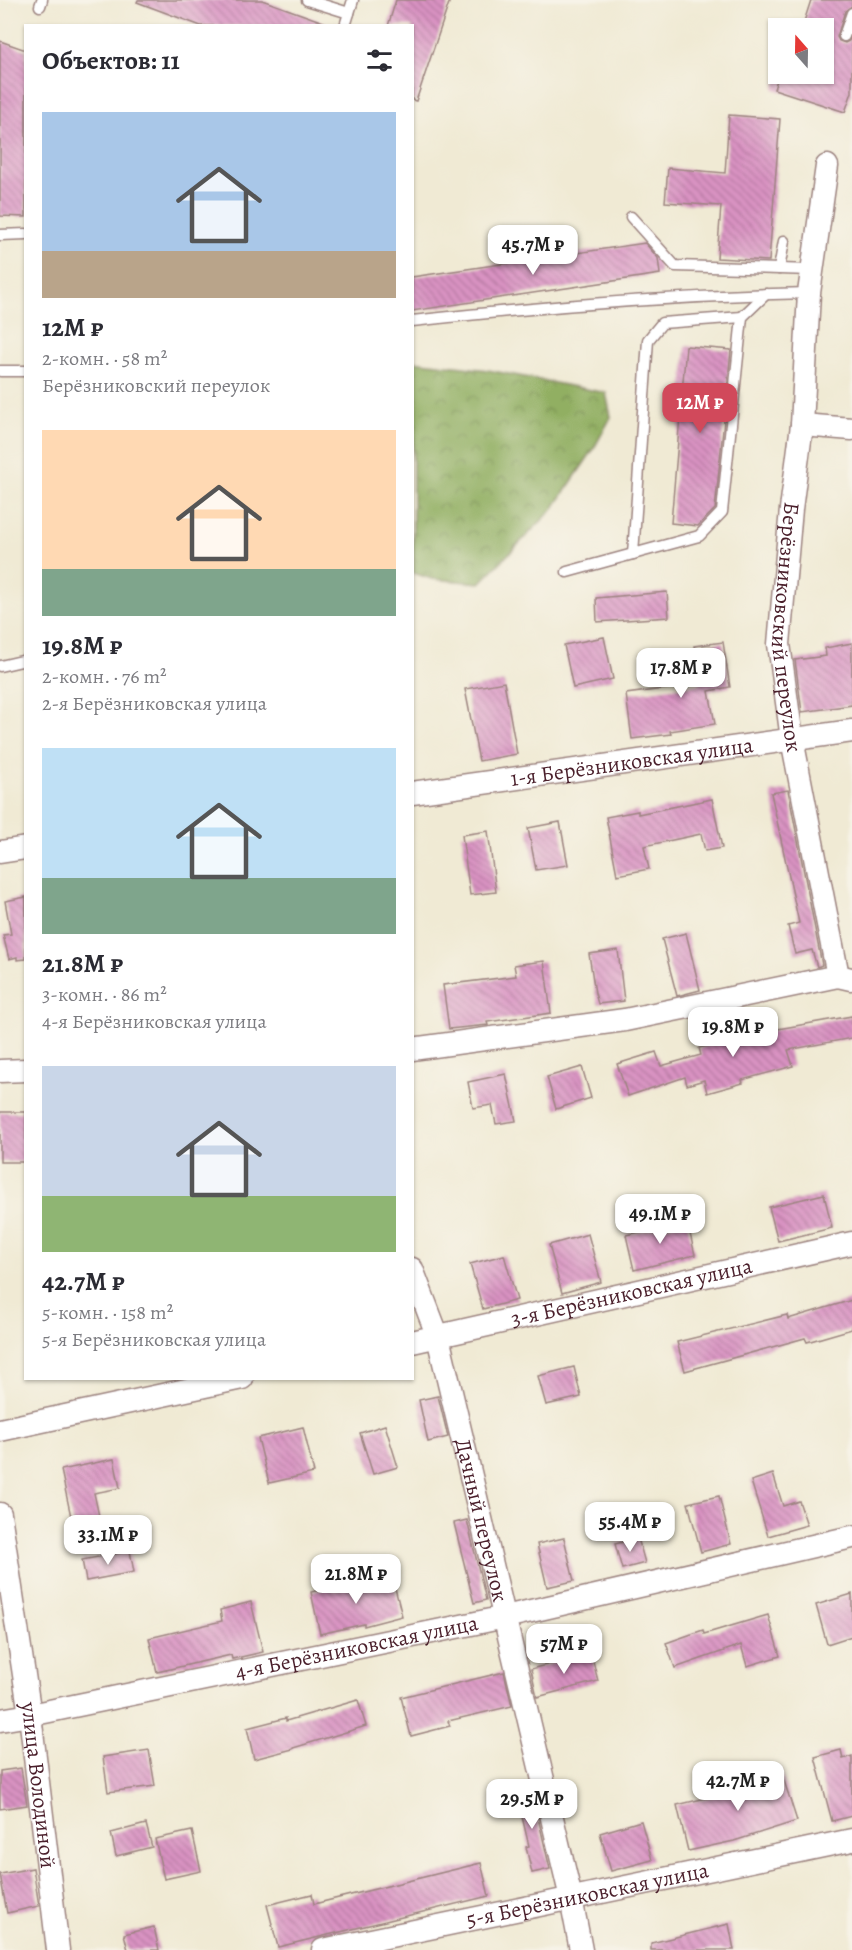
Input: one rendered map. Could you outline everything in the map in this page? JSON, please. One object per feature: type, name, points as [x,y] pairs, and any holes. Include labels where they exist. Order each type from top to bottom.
[{"type":"street","name":"Берёзниковский переулок","points":[[827,166],[809,293],[802,425],[778,644],[792,739],[845,977]]},
{"type":"street","points":[[802,425],[852,429]]},
{"type":"street","name":"1-я Берёзниковская улица","points":[[414,793],[852,731]]},
{"type":"street","points":[[0,852],[24,848]]},
{"type":"street","points":[[414,1049],[625,1020],[845,977]]},
{"type":"street","points":[[0,1071],[24,1070]]},
{"type":"street","name":"3-я Берёзниковская улица","points":[[414,1342],[852,1244]]},
{"type":"street","name":"Дачный переулок","points":[[414,1274],[438,1337],[571,1898],[581,1950]]},
{"type":"street","points":[[0,1430],[233,1380]]},
{"type":"street","name":"улица Володиной","points":[[0,1514],[30,1715],[58,1950]]},
{"type":"street","name":"4-я Берёзниковская улица","points":[[0,1720],[505,1617],[852,1537]]},
{"type":"street","name":"5-я Берёзниковская улица","points":[[323,1950],[852,1840]]},
{"type":"lane","points":[[307,0],[349,13]]},
{"type":"lane","points":[[346,24],[353,0]]},
{"type":"lane","points":[[844,36],[852,13]]},
{"type":"lane","points":[[631,217],[675,266],[812,270]]},
{"type":"lane","points":[[0,235],[24,234]]},
{"type":"lane","points":[[779,269],[784,241]]},
{"type":"lane","points":[[414,321],[667,298],[809,293]]},
{"type":"lane","points":[[633,554],[648,340],[662,323],[742,317],[766,294]]},
{"type":"lane","points":[[567,572],[699,536],[722,512],[742,317]]},
{"type":"lane","points":[[0,371],[24,371]]},
{"type":"lane","points":[[0,666],[24,660]]},
{"type":"green space","points":[[414,361],[488,370],[606,393],[611,417],[593,450],[553,509],[480,583],[432,579],[414,573]]},
{"type":"building","points":[[138,0],[262,0],[326,23],[196,24],[137,2]]},
{"type":"building","points":[[396,0],[450,0],[416,101],[414,100],[414,24],[389,24]]},
{"type":"building","points":[[811,0],[852,0],[852,6],[845,11],[837,37],[839,41],[845,43],[852,36],[852,92],[845,112],[774,89],[776,84],[834,84],[834,18],[805,18]]},
{"type":"building","points":[[0,41],[24,49],[24,217],[0,216]]},
{"type":"building","points":[[729,115],[780,119],[769,261],[717,258],[721,206],[665,202],[668,168],[725,173]]},
{"type":"building","points":[[645,243],[658,258],[660,274],[414,311],[414,277]]},
{"type":"building","points":[[686,346],[731,350],[715,509],[698,526],[671,523]]},
{"type":"building","points":[[667,592],[669,617],[597,622],[596,598]]},
{"type":"building","points":[[604,637],[613,679],[573,688],[564,645]]},
{"type":"building","points":[[723,642],[730,687],[709,691],[715,724],[670,731],[671,734],[632,739],[626,694],[700,684],[694,646]]},
{"type":"building","points":[[852,643],[852,705],[802,712],[795,660],[826,656],[825,648]]},
{"type":"building","points":[[504,682],[517,754],[479,761],[465,689]]},
{"type":"building","points":[[788,790],[822,965],[817,967],[812,950],[795,954],[788,926],[799,923],[771,793]]},
{"type":"building","points":[[712,799],[722,848],[705,851],[701,834],[644,846],[649,869],[617,875],[606,817],[638,811],[638,814]]},
{"type":"building","points":[[560,822],[568,865],[536,870],[528,828]]},
{"type":"building","points":[[488,831],[496,892],[470,895],[462,835]]},
{"type":"building","points":[[24,897],[24,959],[17,960],[17,957],[9,959],[3,935],[11,934],[5,901]]},
{"type":"building","points":[[686,933],[700,990],[677,996],[662,939]]},
{"type":"building","points":[[618,950],[624,1001],[598,1004],[589,954]]},
{"type":"building","points":[[544,961],[551,1013],[487,1022],[488,1025],[449,1029],[443,985],[516,976],[514,965]]},
{"type":"building","points":[[852,1016],[852,1038],[788,1050],[793,1066],[742,1080],[743,1083],[707,1093],[704,1080],[687,1085],[685,1077],[628,1096],[617,1064],[656,1052],[661,1066],[701,1055],[699,1048],[778,1029]]},
{"type":"building","points":[[582,1067],[591,1098],[556,1109],[547,1077]]},
{"type":"building","points":[[506,1074],[516,1121],[496,1124],[492,1105],[473,1108],[468,1082]]},
{"type":"building","points":[[0,1112],[24,1112],[24,1162],[0,1162]]},
{"type":"building","points":[[824,1194],[832,1228],[778,1241],[769,1207]]},
{"type":"building","points":[[687,1221],[695,1255],[634,1270],[626,1235]]},
{"type":"building","points":[[588,1234],[601,1282],[562,1293],[549,1245]]},
{"type":"building","points":[[504,1255],[517,1300],[483,1309],[470,1264]]},
{"type":"building","points":[[852,1300],[852,1329],[807,1342],[805,1338],[685,1371],[677,1342],[787,1315],[788,1319]]},
{"type":"building","points":[[574,1367],[581,1397],[546,1405],[538,1376]]},
{"type":"building","points":[[438,1396],[448,1437],[428,1442],[419,1400]]},
{"type":"building","points":[[385,1425],[398,1467],[373,1474],[360,1433]]},
{"type":"building","points":[[303,1427],[314,1473],[269,1483],[258,1438]]},
{"type":"building","points":[[114,1459],[120,1488],[94,1493],[100,1521],[73,1526],[61,1470]]},
{"type":"building","points":[[773,1474],[783,1506],[799,1501],[807,1525],[768,1536],[751,1481]]},
{"type":"building","points":[[719,1496],[731,1544],[701,1552],[688,1503]]},
{"type":"building","points":[[467,1520],[486,1600],[474,1603],[454,1523]]},
{"type":"building","points":[[564,1538],[574,1581],[547,1587],[537,1544]]},
{"type":"building","points":[[638,1538],[645,1563],[622,1569],[615,1544]]},
{"type":"building","points":[[130,1551],[134,1572],[86,1581],[82,1560]]},
{"type":"building","points":[[392,1576],[402,1616],[320,1634],[311,1592],[333,1587],[334,1591]]},
{"type":"building","points":[[852,1594],[852,1636],[827,1644],[816,1605]]},
{"type":"building","points":[[251,1602],[263,1652],[232,1659],[231,1655],[157,1672],[149,1638],[222,1621],[220,1610]]},
{"type":"building","points":[[768,1615],[780,1656],[747,1666],[741,1645],[675,1668],[666,1643],[703,1630],[704,1634]]},
{"type":"building","points":[[591,1653],[598,1681],[537,1697],[531,1669]]},
{"type":"building","points":[[504,1672],[512,1706],[448,1721],[450,1726],[411,1736],[401,1697]]},
{"type":"building","points":[[358,1700],[366,1726],[254,1759],[247,1728],[286,1718],[286,1721]]},
{"type":"building","points":[[149,1750],[155,1786],[108,1792],[103,1757]]},
{"type":"building","points":[[841,1750],[843,1759],[852,1756],[852,1816],[832,1821],[815,1757]]},
{"type":"building","points":[[21,1768],[27,1805],[0,1809],[0,1771]]},
{"type":"building","points":[[780,1768],[797,1821],[734,1841],[688,1851],[677,1805],[739,1790],[737,1782]]},
{"type":"building","points":[[530,1783],[550,1869],[532,1873],[526,1847],[529,1846],[515,1787]]},
{"type":"building","points":[[641,1821],[652,1860],[611,1871],[600,1833]]},
{"type":"building","points":[[146,1824],[152,1847],[116,1856],[111,1833]]},
{"type":"building","points":[[192,1831],[201,1871],[164,1879],[155,1839]]},
{"type":"building","points":[[481,1863],[489,1896],[278,1947],[267,1905],[312,1894],[314,1904]]},
{"type":"building","points":[[33,1868],[39,1906],[7,1913],[0,1874]]},
{"type":"building","points":[[729,1924],[734,1950],[651,1950],[651,1943]]},
{"type":"building","points":[[154,1927],[159,1950],[128,1950],[124,1934]]}]
